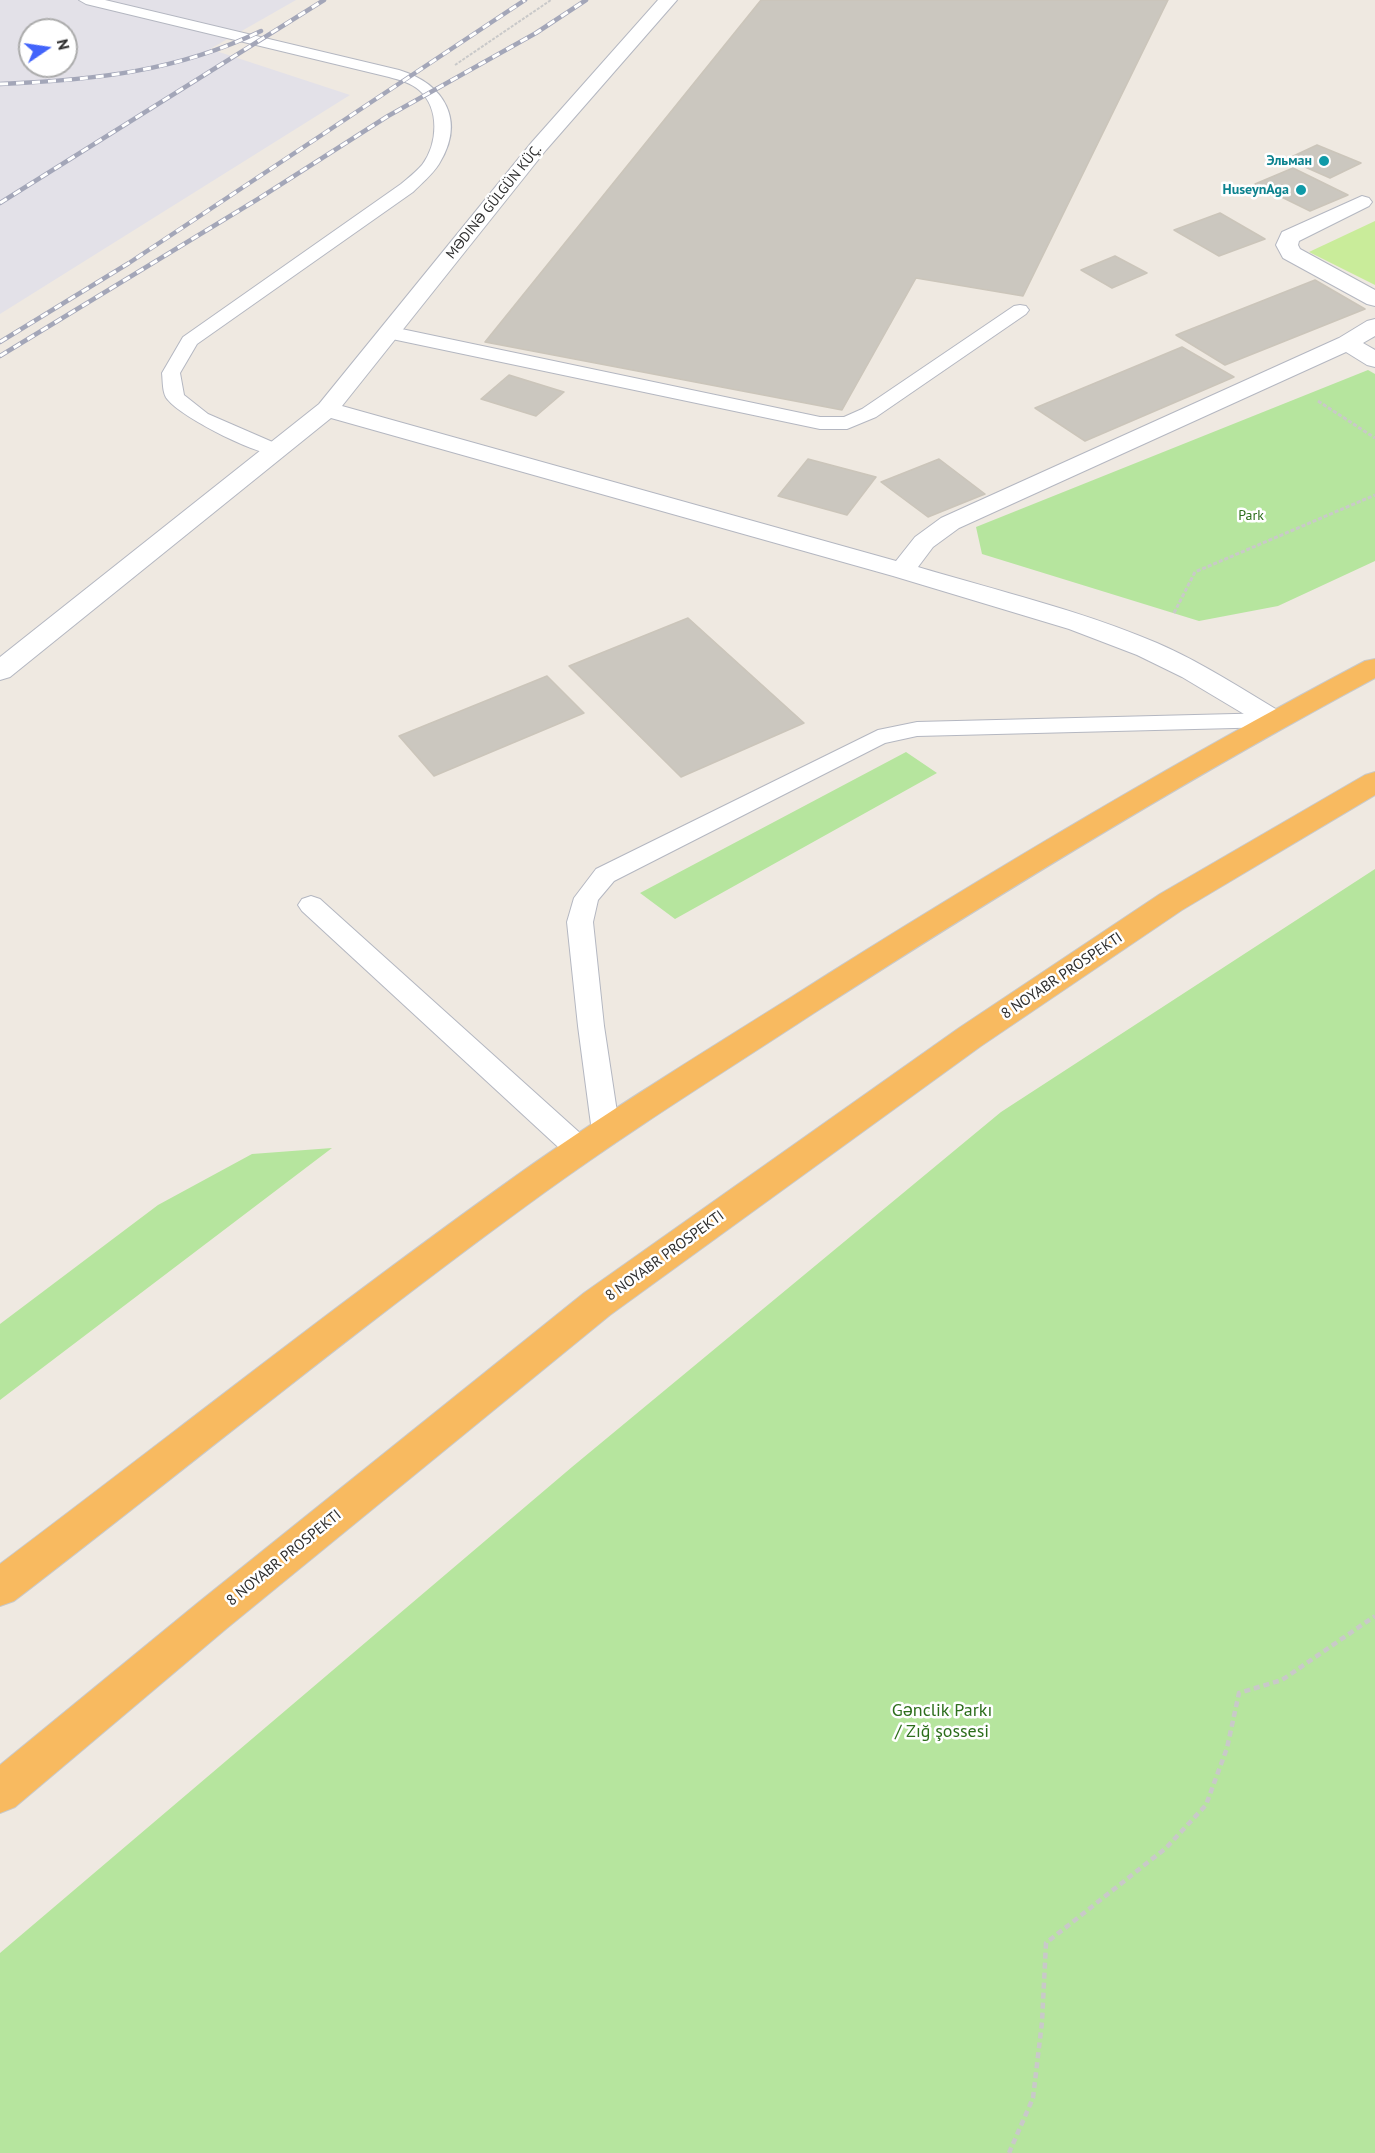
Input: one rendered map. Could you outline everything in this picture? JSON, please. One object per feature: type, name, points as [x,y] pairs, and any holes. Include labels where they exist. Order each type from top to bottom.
[{"type":"highway","points":[[0,1588],[488,1215],[593,1141],[874,959],[1088,826],[1274,720],[1375,667]]},
{"type":"highway","name":"8 NOYABR PROSPEKTI","points":[[0,1792],[222,1608],[597,1304],[970,1037],[1171,902],[1375,782]]},
{"type":"street","name":"MƏDINƏ GÜLGÜN KÜÇ.","points":[[0,671],[327,409],[392,333],[427,285],[570,108],[668,0]]},
{"type":"street","points":[[1362,202],[1290,237],[1287,245],[1291,253],[1375,299]]},
{"type":"street","points":[[902,571],[924,542],[950,523],[1347,343],[1375,326]]},
{"type":"street","points":[[1347,343],[1375,360]]},
{"type":"street","points":[[327,409],[1078,623],[1147,649],[1191,671],[1274,720]]},
{"type":"lane","points":[[86,0],[394,73],[423,86],[439,109],[444,127],[439,147],[430,165],[407,188],[190,341],[171,373],[175,397],[201,418],[277,451]]},
{"type":"lane","points":[[392,333],[820,423],[847,423],[869,413],[1020,310]]},
{"type":"lane","points":[[593,1141],[591,1026],[580,922],[586,898],[605,875],[878,737],[917,729],[1274,720]]},
{"type":"lane","points":[[310,905],[593,1141]]},
{"type":"path","points":[[423,86],[551,0]]},
{"type":"path","points":[[1317,400],[1375,438]]},
{"type":"path","points":[[1174,613],[1195,572],[1375,495]]},
{"type":"path","points":[[1009,2153],[1033,2098],[1042,2022],[1046,1943],[1166,1848],[1206,1805],[1227,1748],[1239,1693],[1282,1680],[1375,1616]]},
{"type":"shaded area","points":[[0,0],[296,0],[210,49],[350,95],[0,314]]},
{"type":"green space","points":[[1375,221],[1375,285],[1309,252]]},
{"type":"green space","name":"Park","points":[[1368,370],[1375,374],[1375,561],[1278,606],[1199,621],[982,554],[976,527]]},
{"type":"green space","points":[[906,752],[937,773],[675,919],[640,893]]},
{"type":"green space","name":"Gənclik Parkı / Zığ şossesi","points":[[1375,869],[1375,2153],[0,2153],[0,1953],[572,1467],[1001,1112]]},
{"type":"green space","points":[[332,1148],[0,1400],[0,1324],[158,1205],[252,1154]]},
{"type":"building","points":[[761,0],[1168,0],[1023,296],[916,278],[842,410],[485,342]]},
{"type":"building","name":"Эльман","points":[[1317,145],[1361,163],[1330,178],[1287,159]]},
{"type":"building","name":"HuseynAga","points":[[1293,168],[1348,195],[1310,211],[1255,184]]},
{"type":"building","points":[[1220,213],[1265,239],[1219,256],[1174,230]]},
{"type":"building","points":[[1115,256],[1147,273],[1112,288],[1081,270]]},
{"type":"building","points":[[1315,280],[1365,309],[1225,365],[1176,335]]},
{"type":"building","points":[[1182,347],[1234,377],[1085,441],[1035,408]]},
{"type":"building","points":[[509,375],[564,392],[536,416],[481,399]]},
{"type":"building","points":[[808,459],[876,477],[847,515],[778,496]]},
{"type":"building","points":[[939,459],[985,494],[928,517],[881,482]]},
{"type":"building","points":[[688,618],[804,723],[681,777],[569,666]]},
{"type":"building","points":[[547,676],[584,713],[434,776],[399,736]]},
{"type":"railway","points":[[0,203],[324,0]]},
{"type":"railway","points":[[0,342],[129,263],[525,0]]},
{"type":"railway","points":[[0,356],[258,199],[388,116],[536,33],[586,0]]},
{"type":"railway","points":[[0,84],[68,80],[166,65],[229,45],[261,31]]},
{"type":"place","name":"Эльман","points":[[1324,161]]},
{"type":"place","name":"HuseynAga","points":[[1301,190]]}]
